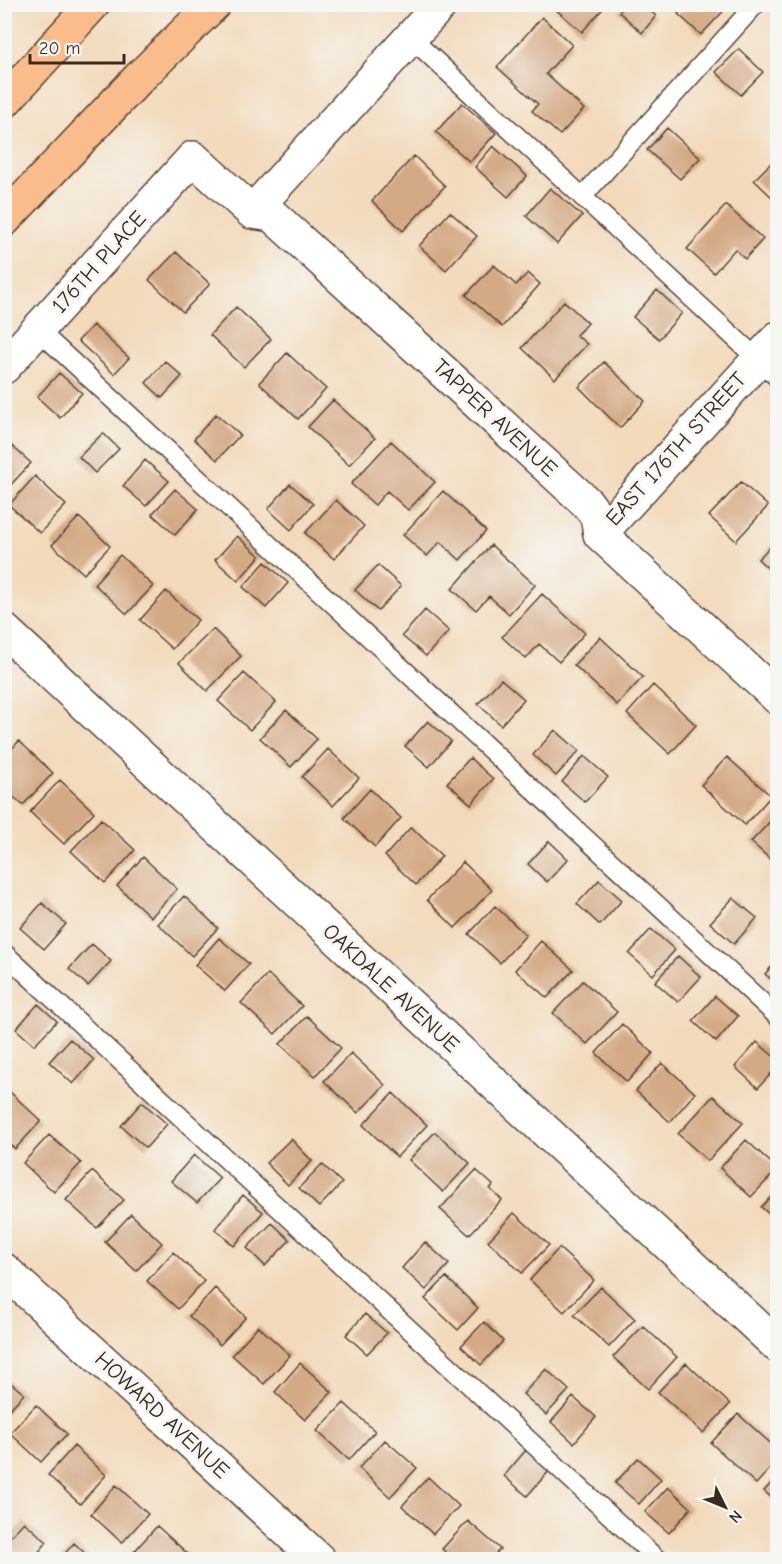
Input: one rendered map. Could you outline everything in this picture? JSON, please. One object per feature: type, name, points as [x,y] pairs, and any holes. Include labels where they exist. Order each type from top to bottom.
[{"type":"highway","points":[[4,102],[93,4]]},
{"type":"highway","points":[[139,78],[202,4]]},
{"type":"highway","points":[[4,220],[139,78],[214,4]]},
{"type":"street","points":[[252,212],[441,4]]},
{"type":"street","name":"TAPPER AVENUE","points":[[193,158],[252,212],[272,215],[587,503],[597,516],[600,534],[777,698]]},
{"type":"street","name":"176TH PLACE","points":[[4,367],[193,158]]},
{"type":"street","name":"EAST 176TH STREET","points":[[600,534],[771,359]]},
{"type":"street","name":"OAKDALE AVENUE","points":[[4,630],[777,1346]]},
{"type":"street","name":"HOWARD AVENUE","points":[[4,1270],[319,1560]]},
{"type":"lane","points":[[582,197],[756,4]]},
{"type":"lane","points":[[411,38],[582,197],[771,359]]},
{"type":"lane","points":[[38,330],[777,1017]]},
{"type":"lane","points":[[4,953],[658,1560]]},
{"type":"building","points":[[557,4],[607,4],[582,32],[554,8]]},
{"type":"building","points":[[626,4],[642,4],[656,16],[642,33],[619,12]]},
{"type":"building","points":[[688,4],[730,4],[701,35],[678,14]]},
{"type":"building","points":[[542,17],[572,45],[546,74],[584,109],[560,135],[532,111],[538,104],[497,67]]},
{"type":"building","points":[[739,49],[763,72],[741,95],[716,72]]},
{"type":"building","points":[[462,103],[496,133],[470,162],[436,132]]},
{"type":"building","points":[[667,128],[700,158],[680,179],[647,150]]},
{"type":"building","points":[[493,146],[527,176],[508,197],[475,167]]},
{"type":"building","points":[[414,156],[445,186],[403,231],[372,201]]},
{"type":"building","points":[[778,156],[778,203],[754,180]]},
{"type":"building","points":[[550,188],[582,216],[557,244],[526,216]]},
{"type":"building","points":[[726,205],[763,239],[745,259],[735,249],[714,273],[687,249]]},
{"type":"building","points":[[450,212],[477,236],[446,270],[419,246]]},
{"type":"building","points":[[176,252],[210,284],[183,312],[149,280]]},
{"type":"building","points":[[494,265],[516,285],[528,273],[540,284],[502,327],[466,295]]},
{"type":"building","points":[[657,290],[682,313],[659,339],[633,317]]},
{"type":"building","points":[[564,301],[588,323],[576,335],[587,344],[555,379],[522,348]]},
{"type":"building","points":[[236,307],[271,339],[244,367],[210,335]]},
{"type":"building","points":[[93,325],[129,358],[114,374],[78,341]]},
{"type":"building","points":[[287,353],[326,389],[298,419],[259,383]]},
{"type":"building","points":[[165,361],[182,376],[162,398],[146,383]]},
{"type":"building","points":[[604,362],[645,401],[620,428],[579,387]]},
{"type":"building","points":[[59,373],[82,393],[60,418],[37,397]]},
{"type":"building","points":[[333,400],[375,438],[349,465],[308,427]]},
{"type":"building","points":[[216,414],[240,435],[217,460],[194,439]]},
{"type":"building","points":[[103,433],[119,449],[95,473],[79,457]]},
{"type":"building","points":[[4,439],[31,463],[4,492]]},
{"type":"building","points":[[391,441],[435,482],[408,510],[387,491],[375,505],[351,484]]},
{"type":"building","points":[[145,460],[169,481],[146,506],[123,486]]},
{"type":"building","points":[[35,476],[66,505],[40,533],[9,505]]},
{"type":"building","points":[[741,482],[768,506],[736,541],[709,516]]},
{"type":"building","points":[[290,484],[313,504],[291,530],[268,509]]},
{"type":"building","points":[[175,489],[198,509],[175,535],[152,514]]},
{"type":"building","points":[[443,491],[486,531],[460,560],[440,542],[427,556],[403,535]]},
{"type":"building","points":[[336,500],[364,526],[334,559],[305,533]]},
{"type":"building","points":[[79,517],[110,546],[84,574],[52,545]]},
{"type":"building","points":[[237,536],[260,556],[238,581],[215,560]]},
{"type":"building","points":[[778,539],[778,578],[758,559]]},
{"type":"building","points":[[491,545],[535,585],[509,614],[489,596],[476,610],[452,589]]},
{"type":"building","points":[[120,555],[153,586],[127,614],[94,584]]},
{"type":"building","points":[[265,562],[288,583],[266,608],[243,587]]},
{"type":"building","points":[[378,565],[401,586],[378,611],[355,590]]},
{"type":"building","points":[[166,591],[198,620],[172,649],[140,620]]},
{"type":"building","points":[[542,594],[585,633],[559,662],[539,644],[526,659],[502,637]]},
{"type":"building","points":[[425,610],[449,631],[426,656],[402,636]]},
{"type":"building","points":[[213,629],[241,656],[207,691],[179,663]]},
{"type":"building","points":[[600,637],[643,677],[617,705],[574,665]]},
{"type":"building","points":[[244,673],[276,702],[250,730],[218,701]]},
{"type":"building","points":[[501,679],[524,699],[501,725],[478,704]]},
{"type":"building","points":[[653,685],[696,725],[670,754],[627,714]]},
{"type":"building","points":[[286,710],[317,739],[291,767],[260,738]]},
{"type":"building","points":[[428,721],[451,741],[429,767],[405,746]]},
{"type":"building","points":[[555,730],[579,751],[556,776],[533,755]]},
{"type":"building","points":[[19,741],[53,773],[23,805],[4,789],[4,757]]},
{"type":"building","points":[[328,749],[359,778],[333,806],[302,777]]},
{"type":"building","points":[[584,756],[608,777],[585,802],[562,782]]},
{"type":"building","points":[[727,757],[771,796],[745,825],[701,785]]},
{"type":"building","points":[[470,758],[493,779],[471,804],[447,783]]},
{"type":"building","points":[[60,780],[94,812],[64,844],[30,812]]},
{"type":"building","points":[[370,789],[401,818],[375,847],[344,818]]},
{"type":"building","points":[[778,813],[778,866],[751,842]]},
{"type":"building","points":[[101,819],[135,850],[105,883],[71,851]]},
{"type":"building","points":[[411,827],[442,856],[416,885],[385,856]]},
{"type":"building","points":[[549,841],[568,859],[547,882],[528,864]]},
{"type":"building","points":[[143,857],[177,889],[151,917],[117,886]]},
{"type":"building","points":[[463,862],[492,890],[455,928],[427,900]]},
{"type":"building","points":[[599,880],[622,900],[600,925],[577,904]]},
{"type":"building","points":[[184,896],[218,928],[192,956],[158,924]]},
{"type":"building","points":[[733,898],[757,918],[734,944],[710,923]]},
{"type":"building","points":[[42,903],[66,924],[44,949],[20,928]]},
{"type":"building","points":[[495,906],[526,935],[500,963],[469,934]]},
{"type":"building","points":[[651,929],[675,950],[653,975],[629,954]]},
{"type":"building","points":[[219,938],[249,964],[225,991],[195,965]]},
{"type":"building","points":[[541,941],[573,970],[547,998],[515,970]]},
{"type":"building","points":[[92,944],[111,961],[88,986],[69,969]]},
{"type":"building","points":[[678,956],[701,977],[678,1002],[655,982]]},
{"type":"building","points":[[778,960],[778,985],[765,974]]},
{"type":"building","points":[[268,974],[302,1006],[275,1034],[241,1003]]},
{"type":"building","points":[[583,981],[617,1012],[587,1044],[553,1013]]},
{"type":"building","points":[[715,996],[738,1016],[716,1042],[693,1021]]},
{"type":"building","points":[[38,1004],[57,1021],[34,1045],[16,1029]]},
{"type":"building","points":[[307,1016],[341,1048],[315,1076],[280,1044]]},
{"type":"building","points":[[622,1024],[653,1053],[627,1082],[596,1053]]},
{"type":"building","points":[[70,1039],[94,1060],[73,1084],[49,1062]]},
{"type":"building","points":[[757,1042],[778,1060],[778,1066],[758,1088],[735,1067]]},
{"type":"building","points":[[351,1053],[385,1085],[358,1113],[324,1081]]},
{"type":"building","points":[[662,1063],[695,1093],[670,1122],[636,1091]]},
{"type":"building","points":[[10,1092],[41,1121],[15,1149],[4,1140],[4,1098]]},
{"type":"building","points":[[393,1093],[427,1125],[397,1157],[363,1125]]},
{"type":"building","points":[[713,1096],[743,1123],[708,1161],[678,1134]]},
{"type":"building","points":[[142,1102],[167,1124],[146,1148],[121,1126]]},
{"type":"building","points":[[435,1132],[470,1163],[443,1192],[409,1160]]},
{"type":"building","points":[[49,1135],[81,1163],[54,1192],[23,1163]]},
{"type":"building","points":[[291,1139],[312,1161],[288,1185],[266,1163]]},
{"type":"building","points":[[746,1140],[778,1169],[751,1197],[720,1168]]},
{"type":"building","points":[[194,1155],[220,1178],[197,1203],[171,1181]]},
{"type":"building","points":[[322,1164],[342,1183],[319,1207],[299,1188]]},
{"type":"building","points":[[476,1170],[493,1185],[490,1189],[502,1200],[469,1235],[440,1209]]},
{"type":"building","points":[[92,1171],[124,1200],[97,1228],[66,1200]]},
{"type":"building","points":[[778,1190],[778,1222],[761,1207]]},
{"type":"building","points":[[243,1195],[263,1212],[234,1246],[215,1229]]},
{"type":"building","points":[[514,1213],[549,1245],[522,1273],[488,1241]]},
{"type":"building","points":[[131,1214],[162,1243],[136,1271],[105,1242]]},
{"type":"building","points":[[272,1223],[290,1240],[265,1266],[247,1248]]},
{"type":"building","points":[[425,1242],[449,1264],[426,1290],[402,1268]]},
{"type":"building","points":[[559,1248],[594,1280],[564,1312],[530,1280]]},
{"type":"building","points":[[173,1252],[204,1281],[178,1309],[147,1281]]},
{"type":"building","points":[[446,1277],[478,1308],[458,1330],[425,1299]]},
{"type":"building","points":[[601,1287],[635,1319],[609,1347],[574,1315]]},
{"type":"building","points":[[215,1288],[246,1317],[220,1345],[189,1316]]},
{"type":"building","points":[[365,1314],[387,1333],[367,1354],[346,1335]]},
{"type":"building","points":[[484,1322],[503,1341],[481,1365],[461,1346]]},
{"type":"building","points":[[258,1326],[290,1355],[264,1384],[232,1355]]},
{"type":"building","points":[[643,1326],[677,1357],[648,1389],[613,1357]]},
{"type":"building","points":[[300,1363],[332,1392],[305,1420],[275,1392]]},
{"type":"building","points":[[686,1363],[730,1404],[703,1433],[658,1392]]},
{"type":"building","points":[[546,1369],[569,1390],[546,1415],[523,1394]]},
{"type":"building","points":[[4,1377],[24,1394],[4,1415]]},
{"type":"building","points":[[573,1397],[596,1417],[574,1443],[551,1422]]},
{"type":"building","points":[[344,1403],[375,1431],[349,1460],[317,1431]]},
{"type":"building","points":[[36,1405],[67,1434],[41,1462],[10,1433]]},
{"type":"building","points":[[738,1414],[778,1450],[778,1460],[756,1484],[711,1443]]},
{"type":"building","points":[[385,1440],[417,1468],[390,1497],[359,1468]]},
{"type":"building","points":[[74,1446],[106,1475],[80,1504],[48,1475]]},
{"type":"building","points":[[526,1450],[549,1471],[527,1496],[504,1476]]},
{"type":"building","points":[[638,1458],[661,1479],[639,1504],[615,1483]]},
{"type":"building","points":[[778,1476],[778,1503],[764,1491]]},
{"type":"building","points":[[428,1477],[459,1506],[433,1534],[402,1506]]},
{"type":"building","points":[[116,1485],[148,1514],[122,1543],[91,1514]]},
{"type":"building","points":[[668,1487],[691,1508],[669,1533],[645,1512]]},
{"type":"building","points":[[468,1521],[500,1549],[490,1560],[454,1560],[442,1549]]},
{"type":"building","points":[[24,1522],[47,1542],[32,1560],[16,1560],[4,1549],[4,1543]]},
{"type":"building","points":[[157,1526],[189,1555],[184,1560],[136,1560],[131,1555]]},
{"type":"building","points":[[74,1543],[92,1560],[59,1560]]}]
